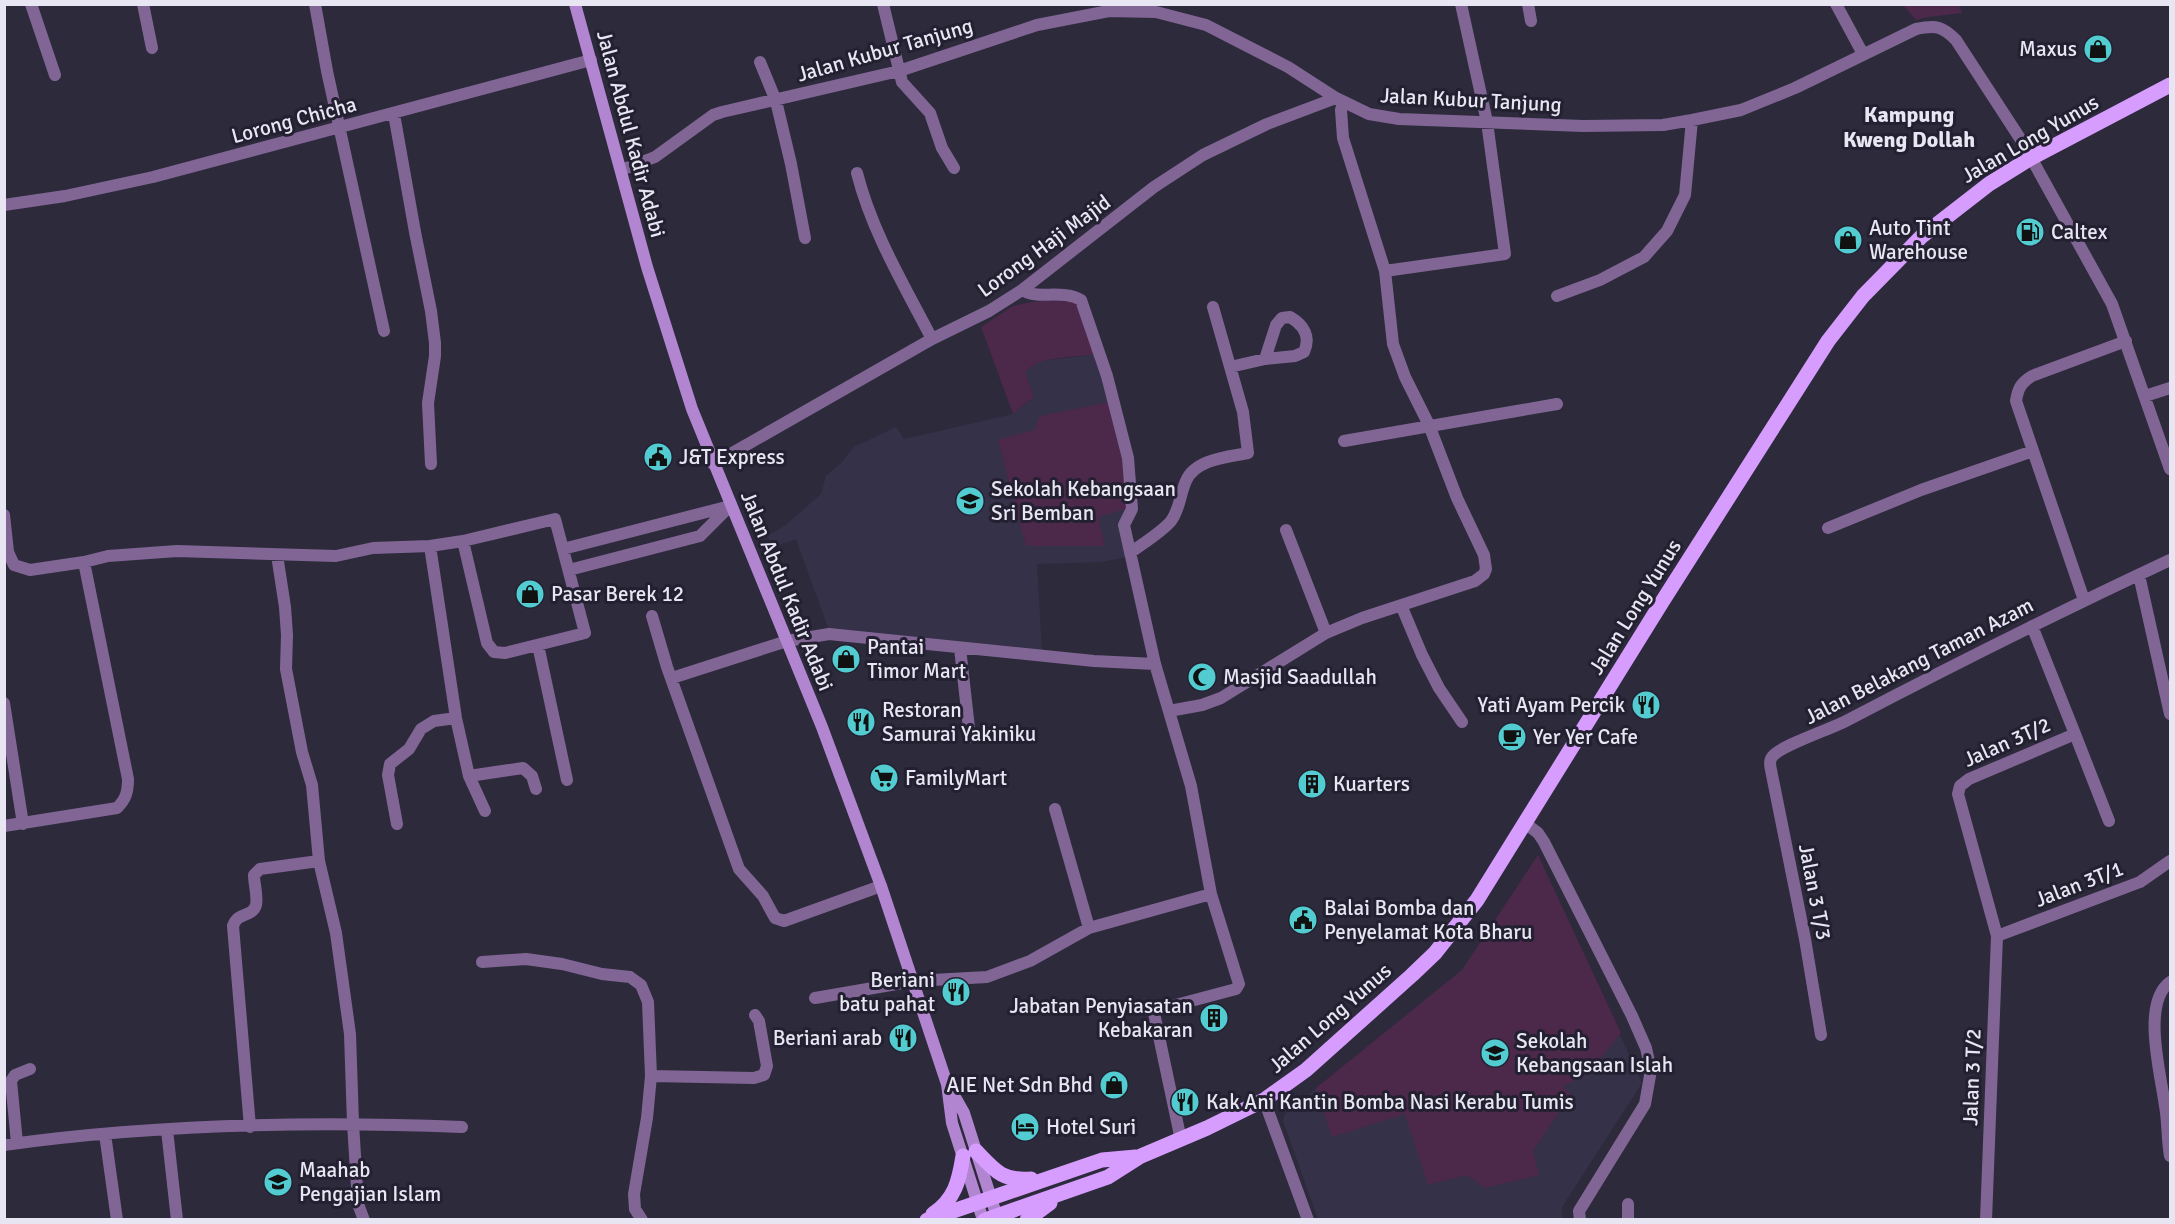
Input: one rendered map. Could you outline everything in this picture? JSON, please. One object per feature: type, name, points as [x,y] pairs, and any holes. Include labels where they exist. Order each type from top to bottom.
[{"type":"main road","name":"Jalan Abdul Kadir Adabi","points":[[575,4],[669,342],[713,464],[788,641],[881,886],[947,1084],[952,1123],[969,1153],[991,1218]]},
{"type":"main road","name":"Jalan Long Yunus","points":[[991,1218],[1108,1177],[1141,1156],[1181,1140],[1264,1100],[1306,1070],[1435,953],[1477,900],[1828,341],[1863,296],[1922,236],[1966,200],[2031,158],[2170,85]]},
{"type":"main road","points":[[927,1220],[948,1201],[956,1190],[969,1153],[1003,1177],[1014,1180],[1062,1174]]},
{"type":"main road","name":"Jalan Long Yunus","points":[[927,1220],[1102,1160],[1141,1156]]},
{"type":"main road","points":[[1027,1220],[1067,1191]]},
{"type":"street","points":[[31,4],[55,75]]},
{"type":"street","points":[[143,4],[152,48]]},
{"type":"street","points":[[315,4],[361,234],[384,331]]},
{"type":"street","points":[[883,4],[904,87],[933,119],[942,148],[954,168]]},
{"type":"street","points":[[1385,272],[1505,254],[1487,122],[1461,4]]},
{"type":"street","points":[[1528,4],[1531,21]]},
{"type":"street","points":[[1836,4],[1863,54]]},
{"type":"street","name":"Jalan Kubur Tanjung","points":[[621,170],[655,157],[713,115],[899,71],[1037,25],[1108,8],[1156,12],[1206,25],[1288,67],[1340,100],[1369,114],[1399,119],[1583,126],[1663,124],[1740,110],[1795,88],[1916,29],[1932,26],[1946,29],[1956,40],[2031,158]]},
{"type":"street","name":"Lorong Chicha","points":[[4,205],[65,196],[153,177],[591,60]]},
{"type":"street","points":[[760,63],[776,101],[805,238]]},
{"type":"street","points":[[1169,711],[1202,705],[1221,698],[1326,633],[1362,618],[1475,581],[1484,574],[1486,568],[1484,555],[1457,498],[1429,425],[1405,377],[1393,344],[1385,272],[1343,138],[1340,100]]},
{"type":"street","name":"Lorong Haji Majid","points":[[713,464],[932,339],[984,315],[1022,290],[1154,187],[1203,155],[1267,124],[1340,100]]},
{"type":"street","points":[[394,114],[435,343],[428,403],[431,464]]},
{"type":"street","points":[[1557,296],[1600,280],[1644,257],[1667,231],[1685,195],[1692,120]]},
{"type":"street","points":[[2031,158],[2112,304],[2170,469]]},
{"type":"street","points":[[857,173],[867,209],[885,249],[932,339]]},
{"type":"street","points":[[1022,290],[1030,294],[1057,293],[1076,297],[1084,303],[1107,376],[1128,458],[1132,506],[1124,525],[1130,553],[1155,664],[1191,786],[1211,894],[1239,986],[1236,989],[1157,1010],[1153,1016],[1181,1140]]},
{"type":"street","points":[[1130,553],[1170,522],[1177,510],[1186,481],[1193,471],[1205,464],[1248,453],[1243,412],[1213,307]]},
{"type":"street","points":[[2084,600],[2016,401],[2018,389],[2032,376],[2126,341]]},
{"type":"street","points":[[1230,367],[1265,359]]},
{"type":"street","points":[[2145,396],[2170,388]]},
{"type":"street","points":[[1344,441],[1557,404]]},
{"type":"street","points":[[1828,528],[1921,490],[2033,451]]},
{"type":"street","points":[[563,549],[731,505]]},
{"type":"street","points":[[569,570],[700,536],[731,505]]},
{"type":"street","points":[[4,514],[8,552],[14,565],[30,570],[108,556],[177,551],[336,556],[373,548],[430,546],[463,541],[555,519],[585,633],[505,653],[494,652],[490,648],[463,541]]},
{"type":"street","points":[[1286,530],[1326,633]]},
{"type":"street","points":[[430,546],[456,718],[469,776],[485,811]]},
{"type":"street","points":[[277,555],[286,616],[286,669],[302,752],[312,785],[320,861],[336,933],[350,1034],[358,1204],[364,1220]]},
{"type":"street","name":"Jalan Belakang Taman Azam","points":[[1772,757],[1784,748],[1831,729],[1944,669],[2170,560]]},
{"type":"street","points":[[4,826],[117,808],[124,801],[128,790],[128,779],[84,562]]},
{"type":"street","points":[[2139,575],[2170,714]]},
{"type":"street","points":[[1401,605],[1438,688],[1462,723]]},
{"type":"street","points":[[652,616],[739,869],[763,896],[775,918],[784,921],[881,886]]},
{"type":"street","name":"Jalan 3T/2","points":[[1997,936],[1959,800],[1960,786],[1969,779],[2075,734],[2032,626]]},
{"type":"street","points":[[672,678],[788,641],[829,634],[1094,661],[1155,664]]},
{"type":"street","points":[[538,645],[567,780]]},
{"type":"street","points":[[960,648],[970,737]]},
{"type":"street","points":[[4,703],[23,824]]},
{"type":"street","points":[[397,824],[388,775],[390,764],[409,749],[421,729],[434,721],[456,718]]},
{"type":"street","points":[[2075,734],[2109,821]]},
{"type":"street","name":"Jalan 3 T/3","points":[[1772,757],[1771,770],[1806,939],[1821,1035]]},
{"type":"street","points":[[469,776],[523,768],[532,776],[536,789]]},
{"type":"street","points":[[1055,809],[1089,928]]},
{"type":"street","points":[[1525,823],[1538,833],[1544,842],[1632,1016],[1646,1048],[1651,1070],[1645,1104],[1579,1211],[1580,1220]]},
{"type":"street","points":[[250,1127],[232,926],[234,920],[250,913],[255,908],[256,871],[264,867],[320,861]]},
{"type":"street","name":"Jalan 3T/1","points":[[1997,936],[2140,882],[2170,861]]},
{"type":"street","points":[[815,998],[914,981],[987,977],[1030,961],[1089,928],[1211,894]]},
{"type":"street","name":"Jalan 3 T/2","points":[[1986,1220],[1997,936]]},
{"type":"street","points":[[482,962],[526,959],[630,977],[641,985],[648,1002],[651,1076],[647,1118],[634,1194],[635,1209],[642,1220]]},
{"type":"street","points":[[2170,982],[2163,988],[2156,1005],[2157,1061],[2165,1105],[2170,1156]]},
{"type":"street","points":[[651,1076],[754,1078],[764,1075],[767,1066],[759,1021],[755,1015]]},
{"type":"street","points":[[30,1069],[15,1075],[11,1081],[11,1144],[167,1130],[353,1123],[462,1127]]},
{"type":"street","points":[[1264,1100],[1308,1220]]},
{"type":"street","points":[[167,1130],[177,1220]]},
{"type":"street","points":[[105,1134],[117,1220]]},
{"type":"street","points":[[1628,1204],[1628,1220]]},
{"type":"shaded area","points":[[1903,5],[1959,5],[1962,13],[1916,20]]},
{"type":"shaded area","points":[[1066,299],[1078,304],[1097,354],[1048,360],[1031,367],[1025,372],[1034,397],[1013,414],[981,327],[1013,306]]},
{"type":"shaded area","name":"Sekolah Kebangsaan Sri Bemban","points":[[1097,354],[1123,446],[1129,508],[1120,520],[1128,557],[1101,562],[1037,564],[1042,652],[829,630],[796,539],[773,547],[768,536],[787,524],[821,494],[826,476],[854,447],[896,427],[904,439],[1013,414],[1034,397],[1025,372],[1027,369],[1041,361]]},
{"type":"shaded area","points":[[1110,402],[1123,446],[1129,508],[1098,517],[1105,546],[1026,546],[998,440],[1034,430],[1040,416]]},
{"type":"shaded area","name":"Sekolah Kebangsaan Islah","points":[[1538,855],[1642,1083],[1562,1207],[1563,1219],[1318,1219],[1283,1121],[1285,1114],[1462,970]]},
{"type":"shaded area","name":"Sekolah Kebangsaan Islah","points":[[1538,855],[1621,1033],[1587,1075],[1562,1086],[1571,1094],[1533,1151],[1539,1175],[1485,1188],[1467,1175],[1428,1185],[1405,1114],[1332,1137],[1316,1088],[1462,970]]},
{"type":"place","name":"Maxus","points":[[2098,49]]},
{"type":"place","name":"Caltex","points":[[2030,232]]},
{"type":"place","name":"Auto Tint Warehouse","points":[[1848,240]]},
{"type":"place","name":"J&T Express","points":[[658,457]]},
{"type":"place","name":"Sekolah Kebangsaan Sri Bemban","points":[[970,501]]},
{"type":"place","name":"Pasar Berek 12","points":[[530,594]]},
{"type":"place","name":"Pantai Timor Mart","points":[[846,659]]},
{"type":"place","name":"Masjid Saadullah","points":[[1202,677]]},
{"type":"place","name":"Yati Ayam Percik","points":[[1646,705]]},
{"type":"place","name":"Restoran Samurai Yakiniku","points":[[861,722]]},
{"type":"place","name":"Yer Yer Cafe","points":[[1512,737]]},
{"type":"place","name":"FamilyMart","points":[[884,778]]},
{"type":"place","name":"Kuarters","points":[[1312,784]]},
{"type":"place","name":"Balai Bomba dan Penyelamat Kota Bharu","points":[[1303,920]]},
{"type":"place","name":"Beriani batu pahat","points":[[956,992]]},
{"type":"place","name":"Jabatan Penyiasatan Kebakaran","points":[[1214,1018]]},
{"type":"place","name":"Beriani arab","points":[[903,1038]]},
{"type":"place","name":"Sekolah Kebangsaan Islah","points":[[1495,1053]]},
{"type":"place","name":"AIE Net Sdn Bhd","points":[[1114,1085]]},
{"type":"place","name":"Kak Ani Kantin Bomba Nasi Kerabu Tumis","points":[[1185,1102]]},
{"type":"place","name":"Hotel Suri","points":[[1025,1127]]},
{"type":"place","name":"Maahab Pengajian Islam","points":[[278,1182]]},
{"type":"district","name":"Kampung Kweng Dollah","points":[[1909,126]]}]
